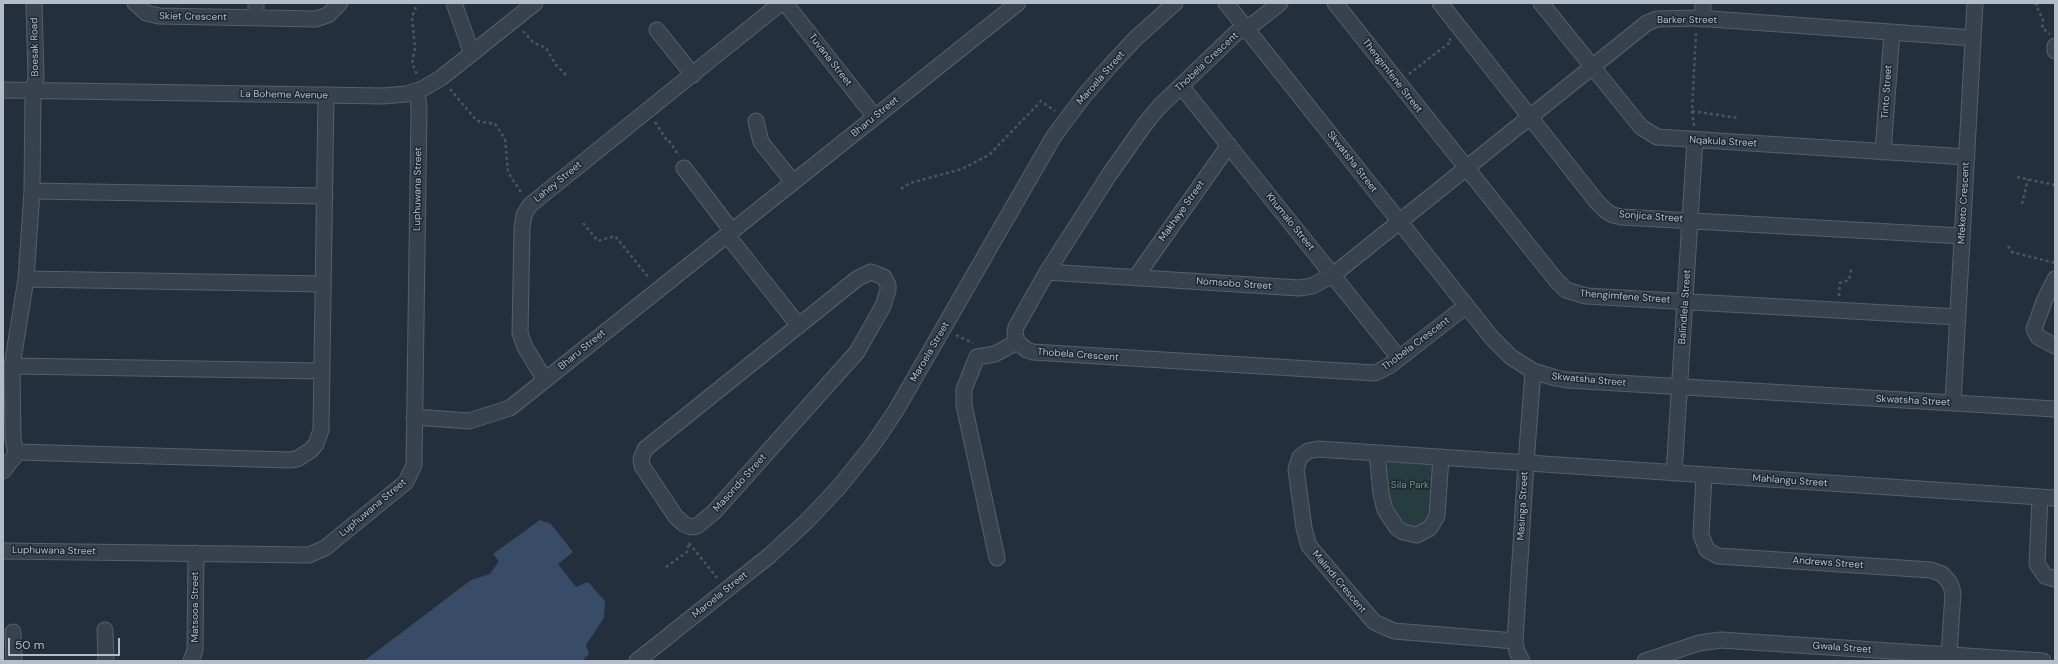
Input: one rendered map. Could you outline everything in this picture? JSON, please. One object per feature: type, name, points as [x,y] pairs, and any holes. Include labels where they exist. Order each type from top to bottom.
[{"type":"street","name":"Boesak Road","points":[[18,452],[15,449],[14,444],[12,366],[26,279],[32,191],[33,90],[36,78],[34,3]]},
{"type":"street","name":"Skiet Crescent","points":[[134,3],[146,14],[159,16],[256,10],[316,18],[328,15],[340,3]]},
{"type":"street","points":[[454,3],[472,54]]},
{"type":"street","name":"La Boheme Avenue","points":[[3,90],[394,96],[420,90],[441,78],[535,3]]},
{"type":"street","name":"Lahey Street","points":[[545,380],[525,347],[520,333],[522,228],[524,215],[530,205],[781,3]]},
{"type":"street","name":"Tuvana Street","points":[[785,3],[875,117]]},
{"type":"street","name":"Maroela Street","points":[[637,661],[780,546],[807,521],[839,487],[872,446],[895,412],[1043,154],[1067,119],[1109,67],[1135,39],[1176,3]]},
{"type":"street","name":"Skwatsha Street","points":[[1226,3],[1399,222],[1501,348],[1516,361],[1533,371],[1567,380],[2055,409]]},
{"type":"street","points":[[1246,28],[1280,3]]},
{"type":"street","name":"Thengimfene Street","points":[[1335,3],[1399,85],[1556,280],[1566,290],[1586,296],[1958,317]]},
{"type":"street","name":"Sonjica Street","points":[[1440,3],[1597,202],[1606,211],[1622,216],[1962,236]]},
{"type":"street","name":"Nqakula Street","points":[[1542,3],[1646,132],[1663,138],[1967,157]]},
{"type":"street","points":[[1700,19],[1703,3]]},
{"type":"street","name":"Mfeketo Crescent","points":[[1953,403],[1975,3]]},
{"type":"street","name":"Bharu Street","points":[[414,417],[469,421],[484,418],[510,408],[875,117],[1013,4]]},
{"type":"street","name":"Barker Street","points":[[1399,222],[1652,20],[1700,19],[1973,38]]},
{"type":"street","name":"Thobela Crescent","points":[[1246,28],[1236,33],[1160,106],[1131,143],[1047,272],[1016,327],[1016,337],[1018,342],[1027,350],[1033,352],[1371,373],[1385,369],[1466,306]]},
{"type":"street","points":[[657,30],[693,75]]},
{"type":"street","name":"Tinto Street","points":[[1883,152],[1892,32]]},
{"type":"street","points":[[2055,46],[2055,51]]},
{"type":"street","name":"Khumalo Street","points":[[1181,86],[1399,358]]},
{"type":"street","name":"Luphuwana Street","points":[[3,551],[196,552],[303,555],[320,551],[406,482],[414,465],[420,90]]},
{"type":"street","points":[[3,471],[18,452],[289,460],[297,459],[311,450],[319,437],[322,371],[326,95]]},
{"type":"street","points":[[756,120],[761,142],[793,182]]},
{"type":"street","name":"Balindlela Street","points":[[1674,473],[1695,140]]},
{"type":"street","name":"Makhaye Street","points":[[1136,277],[1229,145]]},
{"type":"street","points":[[684,168],[729,233],[799,326]]},
{"type":"street","points":[[32,191],[325,196]]},
{"type":"street","name":"Nomsobo Street","points":[[1047,272],[1299,288],[1312,286],[1333,275],[1399,222]]},
{"type":"street","name":"Masondo Street","points":[[876,273],[886,280],[888,290],[885,301],[857,352],[714,512],[704,521],[691,527],[684,524],[676,517],[646,475],[641,459],[643,452],[799,326],[862,275],[876,273]]},
{"type":"street","points":[[26,279],[323,284]]},
{"type":"street","points":[[2055,279],[2045,299],[2034,329],[2038,337],[2055,346]]},
{"type":"street","points":[[997,558],[964,399],[964,389],[977,357],[995,354],[1018,342]]},
{"type":"street","points":[[12,366],[322,371]]},
{"type":"street","name":"Masinga Street","points":[[1516,641],[1526,463],[1533,371]]},
{"type":"street","name":"Malindi Crescent","points":[[1516,641],[1394,631],[1385,629],[1370,618],[1313,553],[1307,541],[1296,469],[1300,457],[1313,449],[1526,463]]},
{"type":"street","points":[[1377,453],[1381,494],[1385,510],[1398,528],[1403,532],[1417,535],[1430,528],[1437,516],[1441,458]]},
{"type":"street","name":"Mahlangu Street","points":[[1526,463],[2048,498]]},
{"type":"street","name":"Andrews Street","points":[[1704,475],[1701,535],[1707,550],[1718,556],[1931,570],[1942,574],[1950,583],[1953,593],[1949,655]]},
{"type":"street","points":[[2048,498],[2037,564],[2045,576],[2055,579]]},
{"type":"street","name":"Matsooa Street","points":[[191,661],[195,650],[196,552]]},
{"type":"street","points":[[105,630],[106,661]]},
{"type":"street","points":[[13,632],[14,661]]},
{"type":"street","name":"Gwala Street","points":[[1645,661],[1699,643],[1721,640],[2043,661]]},
{"type":"street","points":[[1516,641],[1516,652],[1522,661]]},
{"type":"path","points":[[2038,3],[2036,5],[2043,20],[2042,28],[2055,38]]},
{"type":"path","points":[[416,7],[412,16],[415,48],[412,63],[420,90]]},
{"type":"path","points":[[1695,140],[1692,111],[1700,19]]},
{"type":"path","points":[[512,21],[534,43],[546,48],[556,65],[568,77]]},
{"type":"path","points":[[1399,85],[1411,72],[1449,43],[1448,41],[1462,31]]},
{"type":"path","points":[[441,78],[477,121],[495,124],[504,139],[508,172],[530,205]]},
{"type":"path","points":[[901,189],[910,183],[962,169],[990,155],[1041,101],[1067,119]]},
{"type":"path","points":[[647,110],[666,139],[668,139],[684,168]]},
{"type":"path","points":[[1692,111],[1738,118]]},
{"type":"path","points":[[2017,177],[2055,185]]},
{"type":"path","points":[[2022,204],[2028,179]]},
{"type":"path","points":[[583,223],[598,241],[615,236],[659,289]]},
{"type":"path","points":[[2008,246],[2012,252],[2055,263]]},
{"type":"path","points":[[1838,310],[1840,283],[1849,280],[1851,268]]},
{"type":"path","points":[[944,328],[995,354]]},
{"type":"path","points":[[666,567],[687,552],[690,543],[691,527]]},
{"type":"path","points":[[690,543],[727,590]]},
{"type":"green space","name":"Sila Park","points":[[1391,461],[1426,463],[1433,467],[1431,517],[1418,529],[1402,525],[1390,508],[1385,466]]},
{"type":"water","points":[[540,520],[551,524],[573,552],[558,564],[576,587],[588,582],[605,601],[604,618],[586,645],[589,654],[582,661],[364,661],[471,580],[490,574],[499,561],[493,554]]}]
